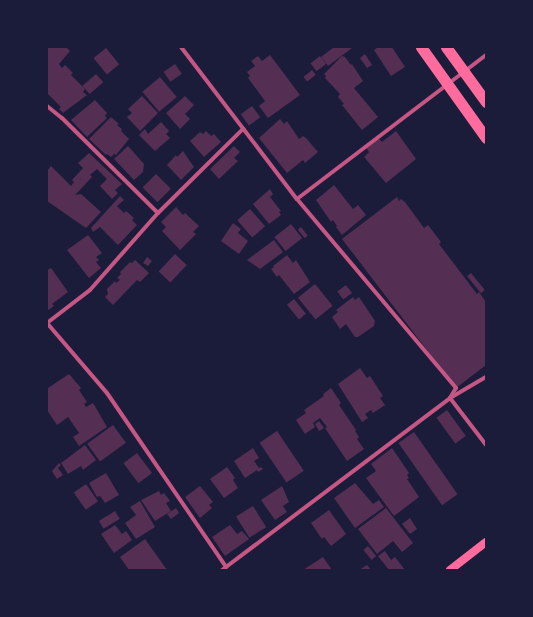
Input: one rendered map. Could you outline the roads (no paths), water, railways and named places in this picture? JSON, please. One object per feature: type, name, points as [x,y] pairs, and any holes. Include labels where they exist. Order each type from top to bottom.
[{"type":"highway","points":[[421,47],[486,138]]},
{"type":"highway","points":[[446,47],[486,102]]},
{"type":"main road","points":[[450,570],[486,542]]},
{"type":"street","points":[[181,47],[297,199],[456,388],[450,398]]},
{"type":"street","points":[[297,199],[486,54]]},
{"type":"street","points":[[47,106],[62,118],[158,213]]},
{"type":"street","points":[[226,567],[107,393],[47,323],[90,290],[158,213],[243,129]]},
{"type":"street","points":[[222,570],[450,398],[486,376]]},
{"type":"street","points":[[450,398],[486,445]]}]
